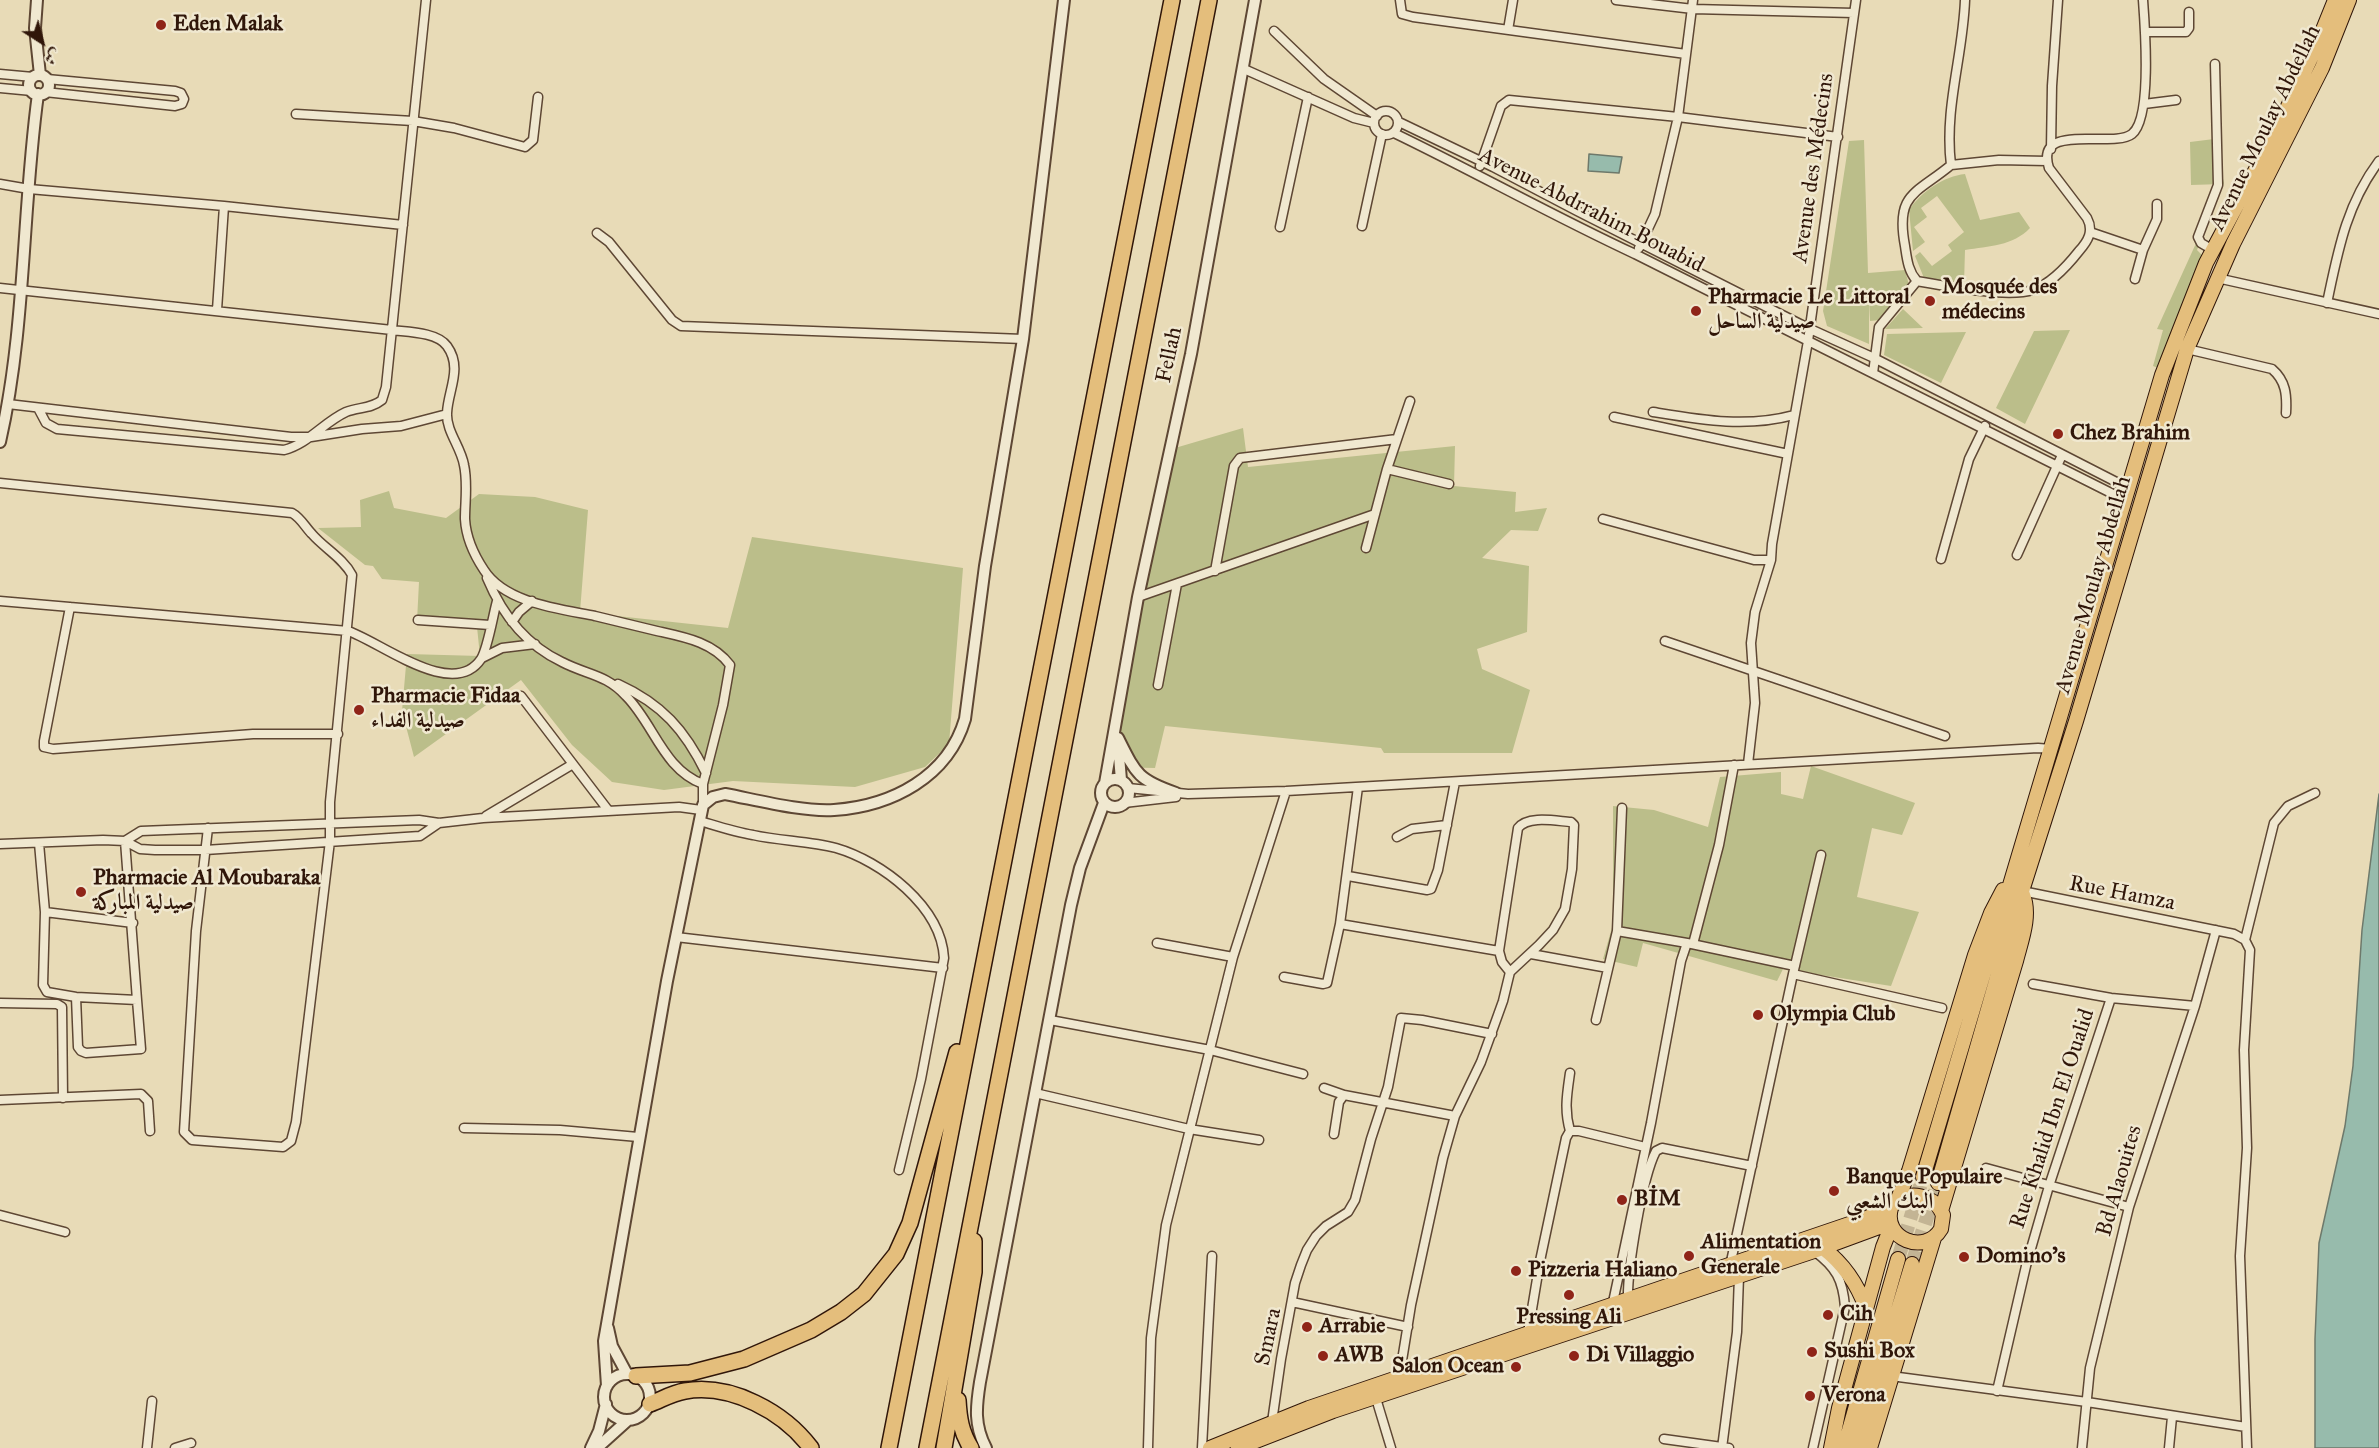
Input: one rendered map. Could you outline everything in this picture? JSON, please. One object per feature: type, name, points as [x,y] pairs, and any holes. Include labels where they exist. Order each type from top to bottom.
[{"type":"highway","points":[[889,1448],[1173,0]]},
{"type":"highway","points":[[927,1448],[973,1223],[1209,0]]},
{"type":"highway","points":[[632,1375],[690,1373],[744,1359],[828,1320],[864,1294],[881,1275],[896,1254],[910,1223],[991,924]]},
{"type":"highway","points":[[944,1448],[975,1272],[973,1223]]},
{"type":"highway","points":[[956,1371],[959,1422],[971,1448]]},
{"type":"highway","points":[[650,1404],[685,1391],[702,1390],[729,1395],[756,1404],[774,1414],[791,1427],[811,1448]]},
{"type":"main road","name":"Avenue Moulay Abdellah","points":[[1923,1177],[2166,365],[2198,281],[2277,130],[2335,0]]},
{"type":"main road","name":"Avenue Moulay Abdellah","points":[[1938,1183],[2022,891],[2076,721],[2187,349],[2217,278],[2302,111],[2349,0]]},
{"type":"main road","name":"Avenue Moulay Abdellah","points":[[1894,1204],[1909,1171],[1975,955],[1991,913],[2016,870]]},
{"type":"main road","name":"Avenue Moulay Abdellah","points":[[1941,1211],[2016,961],[2025,921],[2026,902],[2022,891]]},
{"type":"main road","points":[[1733,1273],[1894,1204],[1905,1197],[1920,1196],[1934,1203],[1941,1211],[1943,1225],[1934,1238],[1870,1448]]},
{"type":"main road","points":[[1831,1448],[1839,1408],[1894,1204]]},
{"type":"main road","points":[[1890,1225],[1897,1235],[1910,1242],[1923,1242],[1934,1238]]},
{"type":"main road","points":[[1210,1448],[1272,1422],[1611,1319],[1629,1306],[1890,1225]]},
{"type":"main road","points":[[1818,1249],[1848,1272],[1861,1294],[1866,1309]]},
{"type":"main road","points":[[1844,1448],[1898,1259]]},
{"type":"main road","points":[[1856,1448],[1912,1264]]},
{"type":"main road","points":[[1400,1383],[1528,1333],[1612,1305],[1629,1306]]},
{"type":"main road","points":[[1238,1448],[1375,1391]]},
{"type":"street","points":[[37,0],[35,28],[40,77],[49,86],[38,92]]},
{"type":"street","points":[[38,408],[46,423],[57,429],[278,450],[291,448],[311,437],[346,412],[370,407],[382,400],[386,387],[426,0]]},
{"type":"street","points":[[701,812],[713,796],[725,794],[814,809],[833,810],[864,805],[890,798],[924,779],[955,747],[965,719],[985,566],[1023,339],[1064,0]]},
{"type":"street","name":"Fellah","points":[[986,1448],[977,1425],[976,1411],[980,1382],[1080,868],[1104,803],[1100,793],[1105,783],[1138,597],[1191,354],[1255,0]]},
{"type":"street","points":[[1400,0],[1400,11],[1408,16],[1686,54]]},
{"type":"street","points":[[1508,30],[1513,0]]},
{"type":"street","points":[[1616,0],[1854,13]]},
{"type":"street","name":"Avenue des Médecins","points":[[1748,764],[1754,719],[1754,673],[1751,643],[1755,612],[1771,560],[1808,341],[1808,328],[1838,137],[1856,0]]},
{"type":"street","points":[[1951,165],[1950,107],[1965,0]]},
{"type":"street","points":[[2047,161],[1999,160],[1951,165],[1913,194],[1904,206],[1904,239],[1911,272],[1917,280],[1987,291],[2031,290],[2042,285],[2068,264],[2086,242],[2090,224],[2049,168],[2047,161],[2051,149],[2052,75],[2058,0]]},
{"type":"street","points":[[2051,149],[2055,144],[2068,138],[2128,137],[2141,123],[2144,104],[2143,0]]},
{"type":"street","points":[[1635,254],[1656,214],[1678,117],[1693,4]]},
{"type":"street","points":[[2145,32],[2186,32],[2189,28],[2189,12]]},
{"type":"street","points":[[1274,31],[1324,79],[1375,120]]},
{"type":"street","points":[[2213,250],[2201,243],[2198,237],[2218,185],[2215,64]]},
{"type":"street","points":[[1244,69],[1354,118],[1375,120]]},
{"type":"street","points":[[0,74],[175,91],[181,93],[184,99],[182,104],[175,106],[0,88]]},
{"type":"street","points":[[38,92],[30,84],[40,77]]},
{"type":"street","points":[[0,442],[8,405],[21,290],[31,143],[38,92]]},
{"type":"street","points":[[296,114],[413,121],[454,128],[525,147],[533,140],[538,97]]},
{"type":"street","points":[[1280,227],[1308,97]]},
{"type":"street","points":[[1477,173],[1501,106],[1509,100],[1678,117],[1838,137]]},
{"type":"street","points":[[2144,104],[2176,100]]},
{"type":"street","points":[[1390,111],[1399,122],[1394,133],[1382,134],[1375,128],[1375,120],[1381,112],[1390,111]]},
{"type":"street","name":"Avenue Abdrrahim Bouabid","points":[[1399,122],[1481,161],[1808,328],[1874,358],[2062,455],[2126,494]]},
{"type":"street","name":"Avenue Abdrrahim Bouabid","points":[[1394,133],[2058,467],[2126,494]]},
{"type":"street","points":[[1362,226],[1382,134]]},
{"type":"street","points":[[2327,303],[2343,229],[2353,205],[2379,161]]},
{"type":"street","points":[[0,184],[29,189],[403,225]]},
{"type":"street","points":[[2135,279],[2157,219],[2157,204]]},
{"type":"street","points":[[218,310],[224,206]]},
{"type":"street","points":[[1571,224],[1577,211]]},
{"type":"street","points":[[2090,232],[2144,250]]},
{"type":"street","points":[[597,233],[609,242],[672,320],[681,326],[1023,339]]},
{"type":"street","points":[[2217,278],[2379,314]]},
{"type":"street","points":[[1873,373],[1879,327],[1917,280]]},
{"type":"street","points":[[0,288],[392,330],[420,334],[439,340],[447,346],[453,362],[455,378],[447,414],[452,434],[464,463],[467,483],[467,531],[497,601],[512,622],[535,644],[561,662],[612,681],[633,691],[658,708],[693,745],[706,773]]},
{"type":"street","points":[[2187,349],[2272,369],[2279,376],[2287,393],[2286,412]]},
{"type":"street","points":[[1366,548],[1387,469],[1410,402]]},
{"type":"street","points":[[8,405],[291,437],[311,437],[401,426],[447,414]]},
{"type":"street","points":[[1653,412],[1735,423],[1765,422],[1794,415]]},
{"type":"street","points":[[1614,417],[1788,454]]},
{"type":"street","points":[[1941,559],[1970,459],[1989,417]]},
{"type":"street","points":[[1215,571],[1234,466],[1240,458],[1397,439]]},
{"type":"street","points":[[2017,555],[2062,455]]},
{"type":"street","points":[[1387,469],[1449,484]]},
{"type":"street","points":[[0,483],[292,513],[352,574],[330,841],[296,1122],[291,1141],[283,1147],[192,1140],[184,1132],[196,931],[208,828]]},
{"type":"street","points":[[1138,597],[1375,514]]},
{"type":"street","points":[[1604,519],[1754,560],[1771,560]]},
{"type":"street","points":[[484,571],[503,588],[542,605],[692,639],[721,654],[730,665],[723,705],[703,784],[701,812],[638,1137],[604,1341],[606,1404],[614,1416],[628,1420]]},
{"type":"street","points":[[1158,685],[1177,585]]},
{"type":"street","points":[[482,658],[497,601]]},
{"type":"street","points":[[512,622],[519,612],[532,601]]},
{"type":"street","points":[[0,602],[348,631],[362,635],[398,658],[448,674],[457,674],[466,670],[482,658],[502,648],[535,644]]},
{"type":"street","points":[[70,607],[44,747],[253,734],[338,734]]},
{"type":"street","points":[[418,620],[490,625]]},
{"type":"street","points":[[1665,642],[1945,736]]},
{"type":"street","points":[[612,681],[628,698],[675,766],[695,781],[703,784]]},
{"type":"street","points":[[522,696],[608,810]]},
{"type":"street","name":"Fellah","points":[[1117,716],[1124,784],[1128,799],[1124,803]]},
{"type":"street","points":[[1118,738],[1131,766],[1138,775],[1153,785],[1176,794]]},
{"type":"street","points":[[1105,783],[1110,780],[1176,794],[1286,791],[2051,749]]},
{"type":"street","points":[[483,818],[573,764]]},
{"type":"street","points":[[1611,1319],[1681,961],[1690,944],[1719,845],[1734,765]]},
{"type":"street","points":[[1348,876],[1421,890],[1431,889],[1438,870],[1455,782]]},
{"type":"street","points":[[1284,977],[1327,983],[1348,876],[1358,787]]},
{"type":"street","points":[[1148,1448],[1151,1338],[1166,1225],[1233,957],[1286,791]]},
{"type":"street","points":[[2247,1448],[2240,1299],[2240,1256],[2247,1148],[2245,1018],[2251,960],[2250,950],[2245,940],[2274,823],[2288,806],[2315,793]]},
{"type":"street","points":[[1104,803],[1114,807],[1124,803],[1146,802],[1188,794]]},
{"type":"street","points":[[125,841],[141,831],[419,820],[439,823],[483,818],[679,807],[701,812],[752,835],[837,849],[879,869],[902,885],[925,910],[943,948],[943,968],[921,1079],[899,1170]]},
{"type":"street","points":[[1596,1020],[1617,931],[1622,808]]},
{"type":"street","points":[[1400,1383],[1408,1327],[1443,1158],[1455,1116],[1482,1062],[1510,972],[1531,954],[1562,917],[1567,903],[1574,832],[1574,825],[1571,822],[1529,821],[1522,823],[1518,828],[1499,951],[1502,962],[1510,972]]},
{"type":"street","points":[[0,844],[125,841],[140,849],[205,850],[420,836],[439,823]]},
{"type":"street","points":[[1397,837],[1412,829],[1447,825]]},
{"type":"street","points":[[76,997],[79,1049],[86,1053],[141,1049],[125,841]]},
{"type":"street","points":[[39,843],[45,912],[44,987],[49,993],[76,997],[137,1000]]},
{"type":"street","points":[[1664,1439],[1724,1448],[1737,1332],[1733,1273],[1752,1166],[1821,855]]},
{"type":"street","name":"Rue Hamza","points":[[2022,891],[2216,930],[2234,934],[2245,940]]},
{"type":"street","points":[[45,912],[133,923]]},
{"type":"street","points":[[1340,924],[1499,951]]},
{"type":"street","name":"Bd Alaouites","points":[[2082,1448],[2090,1368],[2130,1207],[2195,1006],[2216,930]]},
{"type":"street","points":[[1617,931],[1690,944],[1942,1008]]},
{"type":"street","points":[[676,937],[943,968]]},
{"type":"street","points":[[1157,943],[1233,957]]},
{"type":"street","points":[[1531,954],[1608,969]]},
{"type":"street","points":[[2033,984],[2111,998],[2195,1006]]},
{"type":"street","name":"Rue Khalid Ibn El Oualid","points":[[1996,1391],[2026,1266],[2049,1186],[2111,998]]},
{"type":"street","points":[[0,1003],[57,1004],[62,1007],[63,1098]]},
{"type":"street","points":[[1292,1302],[1295,1283],[1307,1250],[1326,1226],[1348,1212],[1352,1206],[1388,1087],[1401,1018],[1492,1034]]},
{"type":"street","points":[[1050,1020],[1209,1050],[1303,1074]]},
{"type":"street","points":[[1528,1333],[1540,1261],[1566,1138],[1570,1131],[1565,1114],[1565,1104],[1570,1073]]},
{"type":"street","points":[[1324,1088],[1344,1095],[1455,1116]]},
{"type":"street","points":[[1035,1092],[1189,1129],[1260,1140]]},
{"type":"street","points":[[0,1100],[141,1094],[148,1101],[150,1131]]},
{"type":"street","points":[[1334,1134],[1339,1102],[1344,1095]]},
{"type":"street","points":[[464,1128],[560,1130],[638,1137]]},
{"type":"street","points":[[1570,1131],[1579,1131],[1645,1147]]},
{"type":"street","points":[[1629,1306],[1629,1271],[1649,1168],[1656,1152],[1662,1148],[1752,1166]]},
{"type":"street","points":[[1986,1168],[2130,1207]]},
{"type":"street","points":[[0,1215],[65,1232]]},
{"type":"street","points":[[1813,1448],[1845,1307],[1842,1289],[1834,1268],[1818,1249]]},
{"type":"street","points":[[1202,1448],[1212,1256]]},
{"type":"street","name":"Smara","points":[[1272,1422],[1292,1302],[1408,1327]]},
{"type":"street","points":[[597,1448],[628,1420],[641,1415],[650,1404],[647,1385],[632,1375],[612,1346],[607,1322]]},
{"type":"street","points":[[607,1386],[614,1378],[632,1375]]},
{"type":"street","points":[[1891,1376],[2086,1402],[2246,1427]]},
{"type":"street","points":[[1375,1391],[1391,1448]]},
{"type":"street","points":[[147,1448],[152,1401]]},
{"type":"street","points":[[591,1448],[599,1431],[606,1404]]},
{"type":"street","points":[[2169,1448],[2172,1417]]},
{"type":"street","points":[[175,1448],[191,1443]]},
{"type":"green space","points":[[2214,139],[2224,183],[2197,250],[2203,256],[2158,368],[2153,366],[2163,330],[2157,329],[2223,184],[2191,185],[2190,142]]},
{"type":"green space","points":[[1864,140],[1868,273],[1905,270],[1909,285],[1880,320],[1870,321],[1869,301],[1869,344],[1827,326],[1823,311],[1849,141]]},
{"type":"green space","points":[[1965,174],[1980,220],[2019,212],[2030,228],[2008,242],[1965,250],[1964,284],[1924,278],[1915,256],[1920,252],[1932,266],[1952,251],[1948,245],[1964,232],[1937,196],[1921,208],[1927,217],[1914,227],[1925,242],[1913,251],[1909,210],[1934,186],[1949,178]]},
{"type":"green space","points":[[1903,309],[1923,328],[1885,329]]},
{"type":"green space","points":[[2070,330],[2025,424],[1996,408],[2034,331]]},
{"type":"green space","points":[[1966,332],[1941,383],[1884,355],[1887,334]]},
{"type":"green space","points":[[1243,428],[1248,467],[1455,446],[1454,486],[1516,492],[1515,512],[1547,508],[1538,531],[1511,530],[1482,558],[1529,566],[1527,632],[1477,649],[1482,669],[1530,690],[1512,753],[1384,753],[1381,748],[1165,726],[1155,768],[1108,767],[1138,597],[1175,448]]},
{"type":"green space","points":[[389,491],[394,508],[446,518],[479,494],[535,497],[588,510],[580,612],[728,628],[752,537],[963,568],[949,744],[925,767],[855,787],[733,781],[664,790],[612,782],[572,745],[521,680],[414,757],[402,711],[407,654],[480,656],[477,627],[417,621],[419,582],[382,579],[373,566],[365,565],[318,528],[361,527],[360,500]]},
{"type":"green space","points":[[1811,766],[1915,803],[1902,835],[1872,828],[1857,897],[1919,912],[1891,986],[1783,969],[1777,981],[1643,943],[1637,967],[1603,959],[1613,924],[1613,806],[1654,810],[1708,827],[1720,777],[1781,772],[1781,794],[1803,799]]},
{"type":"shaded area","points":[[1589,154],[1622,157],[1619,173],[1588,171]]},
{"type":"shaded area","points":[[2379,794],[2379,1448],[2315,1448],[2315,1339],[2319,1243],[2345,1126],[2353,1066],[2362,930]]},
{"type":"tunnel","points":[[1898,1259],[1923,1177]]},
{"type":"tunnel","points":[[1912,1264],[1938,1183]]},
{"type":"place","name":"Eden Malak","points":[[161,25]]},
{"type":"place","name":"Mosquée des médecins","points":[[1930,301]]},
{"type":"place","name":"Pharmacie Le Littoral صيدلية الساحل","points":[[1696,311]]},
{"type":"place","name":"Chez Brahim","points":[[2058,434]]},
{"type":"place","name":"Pharmacie Fidaa صيدلية الفداء","points":[[359,710]]},
{"type":"place","name":"Pharmacie Al Moubaraka صيدلية المباركة","points":[[81,892]]},
{"type":"place","name":"Olympia Club","points":[[1758,1015]]},
{"type":"place","name":"Banque Populaire البنك الشعبي","points":[[1834,1191]]},
{"type":"place","name":"BİM","points":[[1622,1200]]},
{"type":"place","name":"Alimentation Generale","points":[[1689,1256]]},
{"type":"place","name":"Domino's","points":[[1964,1257]]},
{"type":"place","name":"Pizzeria Haliano","points":[[1516,1271]]},
{"type":"place","name":"Pressing Ali","points":[[1569,1295]]},
{"type":"place","name":"Cih","points":[[1828,1315]]},
{"type":"place","name":"Arrabie","points":[[1307,1327]]},
{"type":"place","name":"Sushi Box","points":[[1812,1352]]},
{"type":"place","name":"AWB","points":[[1323,1356]]},
{"type":"place","name":"Di Villaggio","points":[[1574,1356]]},
{"type":"place","name":"Salon Ocean","points":[[1516,1367]]},
{"type":"place","name":"Verona","points":[[1810,1396]]}]
